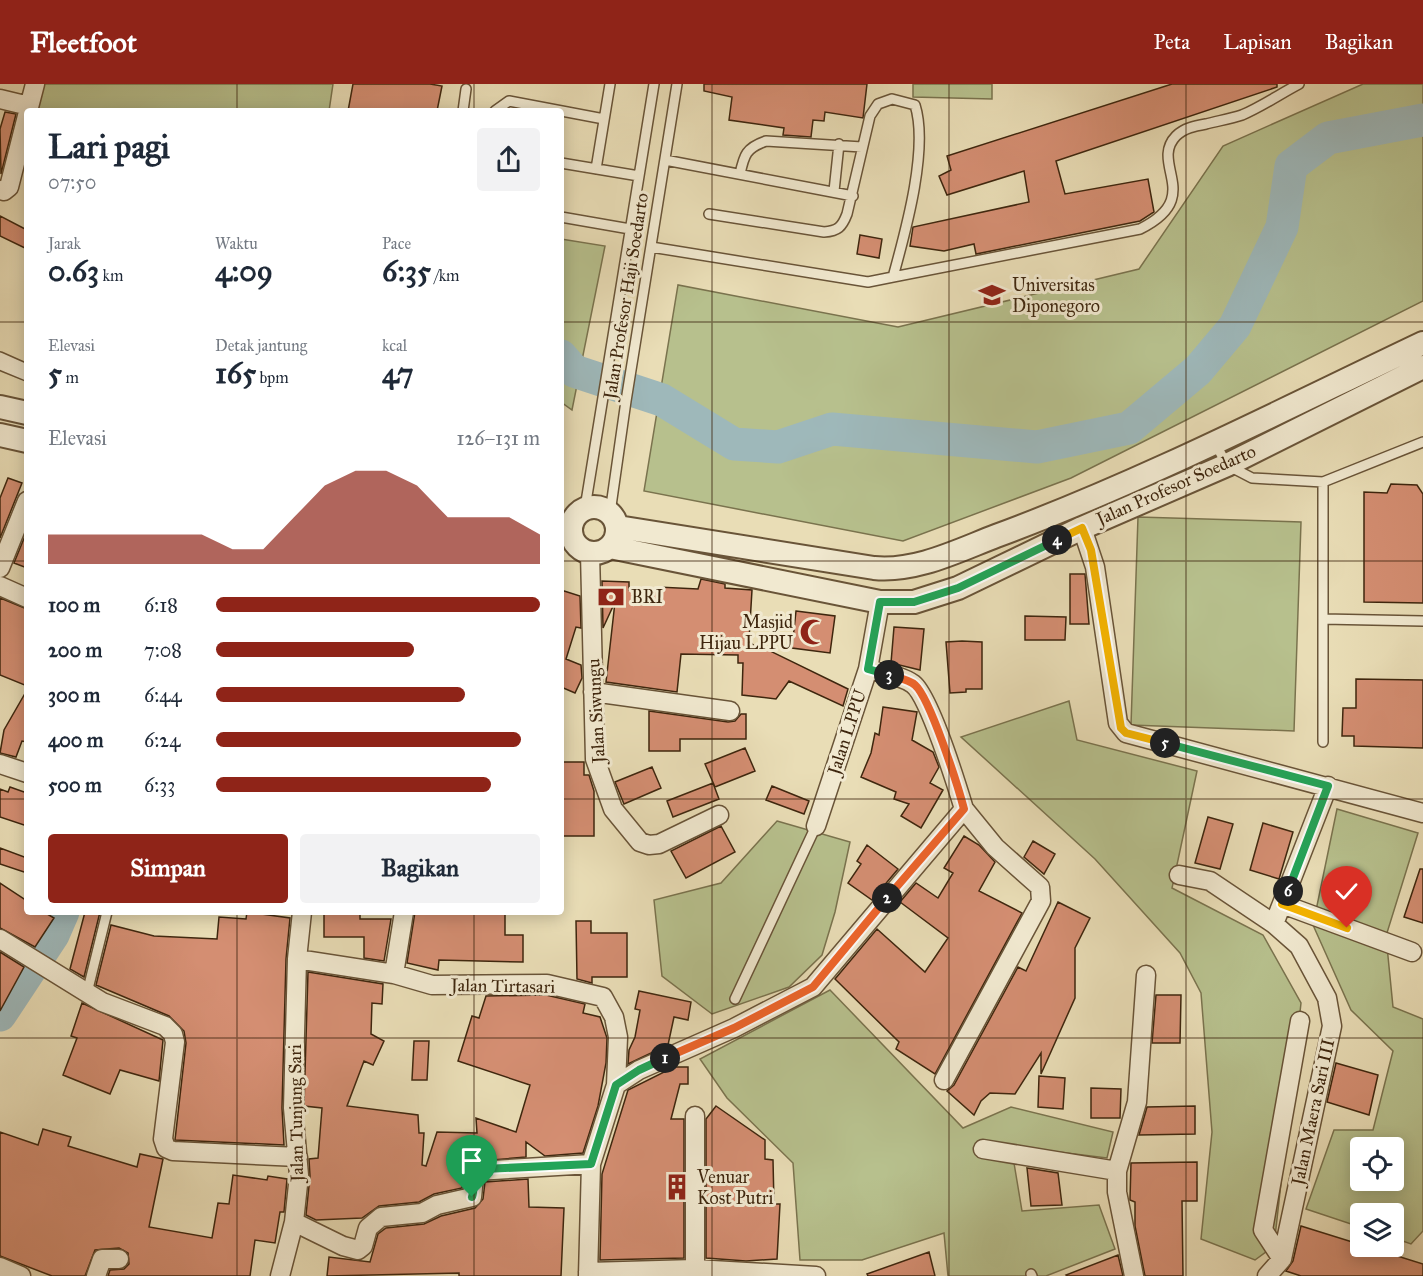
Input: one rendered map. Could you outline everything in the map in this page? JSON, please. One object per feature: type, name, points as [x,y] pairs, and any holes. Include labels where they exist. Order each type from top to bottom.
[{"type":"street","points":[[29,108],[35,84]]},
{"type":"street","points":[[0,99],[24,109]]},
{"type":"street","points":[[1,190],[9,187],[24,127]]},
{"type":"street","name":"Jalan Profesor Soedarto","points":[[587,531],[890,570],[919,565],[1065,511],[1215,443],[1423,343]]},
{"type":"street","name":"Jalan Profesor Soedarto","points":[[587,531],[880,602],[914,602],[958,588],[1082,528],[1227,465],[1423,367]]},
{"type":"street","points":[[0,407],[24,412]]},
{"type":"street","points":[[0,435],[24,440]]},
{"type":"street","points":[[0,568],[24,508]]},
{"type":"street","points":[[1082,528],[1095,567],[1118,723],[1126,733],[1423,813]]},
{"type":"street","name":"Jalan Siwungu","points":[[587,531],[595,759],[613,809],[640,842],[649,845],[659,844],[719,815]]},
{"type":"street","points":[[880,602],[890,570]]},
{"type":"street","points":[[0,586],[24,596]]},
{"type":"street","name":"Jalan LPPU","points":[[816,826],[868,669],[880,602]]},
{"type":"street","points":[[868,669],[908,681],[919,690],[952,767],[964,809],[994,847],[1040,887],[1042,895],[1041,901],[944,1080]]},
{"type":"street","points":[[593,692],[730,711]]},
{"type":"street","points":[[0,764],[24,771]]},
{"type":"street","points":[[1274,924],[1328,786]]},
{"type":"street","points":[[616,1085],[639,1070],[734,1028],[813,987],[964,809]]},
{"type":"street","name":"Jalan Maera Sari III","points":[[1179,875],[1210,881],[1274,924],[1299,946],[1327,998],[1332,1026],[1281,1259],[1267,1276]]},
{"type":"street","points":[[1282,904],[1412,952]]},
{"type":"street","name":"Jalan Tunjung Sari","points":[[280,1276],[294,1222],[299,1175],[292,1108],[297,959],[302,915]]},
{"type":"street","points":[[394,974],[404,915]]},
{"type":"street","points":[[0,939],[54,970],[102,1002],[165,1026],[173,1034],[175,1042],[163,1139],[166,1148],[173,1151],[298,1157]]},
{"type":"street","name":"Jalan Tirtasari","points":[[297,959],[394,974],[432,985],[547,984],[603,997],[614,1017],[618,1037],[616,1085],[591,1164],[588,1274]]},
{"type":"street","points":[[1134,1276],[1118,1192],[1118,1171],[1137,1102],[1146,975]]},
{"type":"street","points":[[1281,1259],[1263,1230],[1300,1021]]},
{"type":"street","points":[[695,1116],[695,1269]]},
{"type":"street","points":[[983,1149],[1118,1171]]},
{"type":"street","points":[[294,1222],[343,1246],[358,1250],[363,1246],[368,1228],[381,1217],[422,1213],[437,1205],[472,1197],[474,1177],[477,1171],[591,1164]]},
{"type":"street","points":[[96,1276],[102,1259],[119,1259]]},
{"type":"street","points":[[0,1267],[21,1276]]},
{"type":"street","points":[[588,1274],[695,1269],[816,1276]]},
{"type":"lane","points":[[596,169],[610,84]]},
{"type":"lane","name":"Jalan Profesor Haji Soedarto","points":[[587,531],[609,347],[654,84]]},
{"type":"lane","name":"Jalan Profesor Haji Soedarto","points":[[587,531],[626,401],[677,84]]},
{"type":"lane","points":[[651,247],[868,282],[1140,229],[1159,219],[1168,210],[1173,197],[1169,151],[1175,137],[1187,128],[1241,115],[1299,84]]},
{"type":"lane","points":[[463,108],[466,89]]},
{"type":"lane","points":[[710,214],[824,232],[835,231],[843,226],[853,196],[870,116],[878,104],[892,99],[915,105],[918,123],[914,192],[893,277]]},
{"type":"lane","points":[[499,108],[509,101],[546,108]]},
{"type":"lane","points":[[564,111],[604,119]]},
{"type":"lane","points":[[740,174],[744,154],[752,146],[765,141],[862,147]]},
{"type":"lane","points":[[834,191],[840,144]]},
{"type":"lane","points":[[665,160],[853,196]]},
{"type":"lane","points":[[564,164],[639,176]]},
{"type":"lane","points":[[564,218],[630,229]]},
{"type":"lane","points":[[0,357],[24,368]]},
{"type":"lane","points":[[0,365],[24,375]]},
{"type":"lane","points":[[1215,443],[1227,465],[1252,478],[1323,482],[1423,442]]},
{"type":"lane","points":[[1323,482],[1323,742]]},
{"type":"lane","points":[[1323,619],[1423,621]]},
{"type":"lane","points":[[735,999],[816,826]]},
{"type":"lane","points":[[87,993],[106,915]]},
{"type":"green space","points":[[42,84],[333,84],[329,108],[38,108]]},
{"type":"green space","points":[[913,84],[992,84],[992,99],[913,97]]},
{"type":"green space","points":[[1363,84],[1423,84],[1423,301],[1071,478],[903,541],[644,491],[678,285],[898,327],[1139,269],[1223,146]]},
{"type":"green space","points":[[564,239],[605,246],[572,410],[564,404]]},
{"type":"green space","points":[[1138,517],[1301,522],[1294,731],[1131,725]]},
{"type":"green space","points":[[1069,701],[1077,740],[1197,771],[1172,888],[1263,935],[1301,1003],[1274,1246],[1255,1260],[1201,1239],[1212,1132],[1201,993],[1180,953],[1095,859],[961,737]]},
{"type":"green space","points":[[1337,809],[1418,833],[1386,936],[1393,1007],[1423,1019],[1423,1231],[1411,1244],[1404,1242],[1404,1203],[1350,1203],[1350,1224],[1306,1209],[1334,1130],[1373,1130],[1393,1051],[1351,1010],[1313,925]]},
{"type":"green space","points":[[777,821],[850,842],[835,912],[822,955],[789,987],[712,1014],[662,976],[654,900],[721,883]]},
{"type":"green space","points":[[830,990],[963,1128],[1011,1107],[1113,1132],[1107,1158],[1019,1147],[1013,1157],[1022,1211],[1099,1205],[1115,1249],[1046,1276],[948,1276],[944,1233],[862,1260],[800,1260],[793,1163],[727,1098],[700,1059]]},
{"type":"building","points":[[353,84],[442,86],[438,108],[349,108]]},
{"type":"building","points":[[704,84],[867,84],[863,118],[825,112],[824,121],[813,120],[811,137],[783,135],[784,128],[729,120],[732,97],[704,91]]},
{"type":"building","points":[[1172,84],[1277,84],[1277,87],[1056,161],[1065,194],[1148,179],[1154,212],[1140,221],[976,254],[974,244],[944,251],[910,246],[913,227],[1029,202],[1024,171],[947,195],[939,176],[951,170],[947,156]]},
{"type":"building","points":[[5,112],[16,114],[1,174],[0,129]]},
{"type":"building","points":[[0,216],[24,228],[24,248],[0,236]]},
{"type":"building","points":[[860,235],[882,239],[879,258],[857,254]]},
{"type":"building","points":[[8,478],[22,483],[0,538],[0,498]]},
{"type":"building","points":[[1391,484],[1417,485],[1423,494],[1423,603],[1364,602],[1364,492],[1387,493]]},
{"type":"building","points":[[24,538],[24,567],[14,563]]},
{"type":"building","points":[[1070,574],[1085,574],[1089,624],[1070,624]]},
{"type":"building","points":[[701,579],[725,584],[725,588],[752,590],[749,640],[754,646],[760,646],[848,689],[843,706],[789,681],[776,699],[742,695],[743,663],[738,663],[738,655],[681,654],[677,692],[606,682],[615,602],[603,628],[602,581],[629,582],[629,590],[658,590],[658,587],[698,589]]},
{"type":"building","points":[[564,591],[580,596],[581,628],[576,627],[566,659],[581,665],[582,678],[575,693],[564,688]]},
{"type":"building","points":[[0,598],[24,608],[24,685],[0,675]]},
{"type":"building","name":"Masjid Hijau LPPU","points":[[796,611],[835,616],[830,653],[792,648]]},
{"type":"building","points":[[1025,616],[1066,617],[1065,640],[1025,640]]},
{"type":"building","points":[[894,627],[924,629],[920,670],[891,663]]},
{"type":"building","points":[[946,642],[982,642],[982,689],[966,689],[966,692],[950,693]]},
{"type":"building","points":[[1356,679],[1423,680],[1423,748],[1354,746],[1354,736],[1342,736],[1343,708],[1356,708]]},
{"type":"building","points":[[24,695],[24,741],[22,741],[16,757],[0,753],[4,730]]},
{"type":"building","points":[[883,707],[917,712],[912,740],[933,752],[939,767],[930,783],[943,790],[921,828],[901,816],[909,804],[894,799],[896,792],[861,777],[871,753],[875,733],[879,735]]},
{"type":"building","points":[[649,711],[728,722],[735,721],[741,714],[746,714],[746,739],[680,739],[680,751],[649,751]]},
{"type":"building","points":[[745,748],[755,771],[715,787],[705,764]]},
{"type":"building","points":[[564,762],[584,762],[584,775],[589,775],[594,791],[594,836],[564,836]]},
{"type":"building","points":[[652,767],[661,788],[624,804],[615,782]]},
{"type":"building","points":[[713,783],[719,799],[673,817],[667,801]]},
{"type":"building","points":[[772,786],[809,801],[804,814],[766,800]]},
{"type":"building","points":[[10,787],[24,792],[24,825],[0,817],[0,789],[8,792]]},
{"type":"building","points":[[1208,817],[1233,824],[1220,869],[1195,863]]},
{"type":"building","points":[[1263,823],[1293,832],[1279,879],[1250,870]]},
{"type":"building","points":[[721,826],[735,852],[686,878],[671,851]]},
{"type":"building","points":[[964,836],[979,845],[995,862],[979,891],[1022,913],[935,1074],[896,1049],[899,1042],[835,979],[877,929],[925,972],[948,938],[900,902],[916,883],[938,898],[953,873],[944,868]]},
{"type":"building","points":[[1033,841],[1055,854],[1044,874],[1024,857]]},
{"type":"building","points":[[867,845],[898,869],[872,900],[848,883],[861,864],[857,861]]},
{"type":"building","points":[[0,848],[24,857],[24,872],[0,864]]},
{"type":"building","points":[[1420,869],[1423,869],[1423,923],[1404,917]]},
{"type":"building","points":[[0,883],[24,899],[24,915],[49,915],[54,918],[35,947],[0,928]]},
{"type":"building","points":[[1058,902],[1090,918],[1075,948],[1075,998],[1041,1074],[1041,1053],[1015,1094],[990,1093],[981,1101],[974,1115],[947,1091],[954,1085],[1018,967],[1026,971]]},
{"type":"building","points":[[84,915],[99,915],[84,977],[70,969]]},
{"type":"building","points":[[247,915],[290,918],[286,959],[282,1108],[284,1145],[175,1140],[186,1043],[184,1031],[169,1016],[96,985],[111,925],[154,936],[217,939],[219,917],[246,919]]},
{"type":"building","points":[[324,915],[360,915],[360,919],[391,919],[384,961],[364,958],[364,937],[324,937]]},
{"type":"building","points":[[415,915],[505,915],[505,935],[523,935],[523,962],[439,960],[438,970],[407,963]]},
{"type":"building","points":[[576,921],[591,921],[591,933],[627,933],[627,977],[592,977],[592,983],[577,979]]},
{"type":"building","points":[[0,952],[24,967],[0,1011]]},
{"type":"building","points":[[308,972],[383,984],[382,1004],[372,1003],[371,1034],[384,1041],[373,1065],[364,1061],[347,1106],[418,1115],[419,1133],[424,1133],[422,1165],[426,1166],[437,1132],[477,1133],[476,1118],[516,1132],[530,1085],[458,1061],[472,1016],[479,1018],[486,996],[546,995],[585,1004],[583,1013],[600,1017],[607,1038],[606,1063],[598,1106],[583,1153],[545,1156],[526,1142],[526,1157],[470,1162],[464,1172],[462,1188],[434,1194],[419,1202],[379,1206],[362,1218],[316,1220],[306,1215],[310,1176],[309,1159],[318,1158],[322,1108],[304,1106]]},
{"type":"building","points":[[639,991],[691,1002],[688,1020],[674,1017],[668,1045],[628,1064],[629,1050],[635,1037],[640,1010],[635,1009]]},
{"type":"building","points":[[1156,995],[1181,995],[1180,1043],[1152,1043]]},
{"type":"building","points":[[82,1003],[163,1040],[159,1081],[120,1070],[110,1094],[63,1075],[77,1038],[71,1036]]},
{"type":"building","points":[[414,1041],[429,1041],[427,1080],[412,1080]]},
{"type":"building","points":[[1336,1063],[1378,1075],[1369,1115],[1327,1102]]},
{"type":"building","points":[[674,1067],[688,1067],[688,1084],[680,1084],[671,1119],[684,1119],[684,1258],[600,1260],[602,1174],[628,1090]]},
{"type":"building","points":[[1039,1076],[1065,1078],[1063,1109],[1038,1107]]},
{"type":"building","points":[[1091,1088],[1121,1089],[1120,1118],[1091,1118]]},
{"type":"building","points":[[716,1106],[765,1140],[765,1159],[773,1160],[774,1204],[780,1204],[777,1259],[746,1261],[706,1258],[706,1119]]},
{"type":"building","points":[[1195,1106],[1195,1134],[1139,1135],[1147,1107]]},
{"type":"building","points":[[43,1129],[71,1137],[68,1146],[137,1167],[140,1154],[163,1159],[149,1227],[212,1238],[218,1203],[229,1204],[233,1175],[267,1180],[268,1176],[287,1179],[284,1212],[280,1212],[275,1243],[255,1240],[250,1276],[108,1276],[110,1270],[124,1269],[129,1264],[128,1253],[119,1248],[95,1250],[85,1276],[52,1276],[0,1256],[0,1132],[38,1145]]},
{"type":"building","points":[[1197,1162],[1197,1201],[1182,1201],[1183,1276],[1145,1276],[1135,1226],[1135,1202],[1130,1200],[1131,1163]]},
{"type":"building","points":[[1027,1168],[1058,1173],[1062,1205],[1031,1206]]},
{"type":"building","points":[[528,1179],[529,1207],[564,1208],[561,1276],[459,1276],[459,1273],[327,1276],[329,1257],[370,1262],[378,1234],[386,1228],[424,1224],[441,1216],[475,1208],[483,1199],[485,1182]]},
{"type":"building","points":[[1301,1226],[1350,1241],[1350,1257],[1401,1257],[1423,1264],[1423,1276],[1301,1276],[1286,1271],[1293,1261]]},
{"type":"building","points":[[929,1252],[935,1276],[868,1276],[867,1274]]},
{"type":"building","points":[[1118,1255],[1123,1276],[1066,1275]]},
{"type":"waterway","points":[[564,359],[574,371],[662,400],[734,444],[778,447],[832,429],[1037,447],[1129,428],[1198,370],[1235,326],[1282,227],[1291,166],[1328,138],[1423,120]]},
{"type":"waterway","points":[[0,1015],[53,935],[62,915]]},
{"type":"place","name":"Universitas Diponegoro","points":[[992,295]]},
{"type":"place","name":"BRI","points":[[611,597]]},
{"type":"place","name":"Masjid Hijau LPPU","points":[[813,632]]},
{"type":"place","name":"Venuar Kost Putri","points":[[677,1187]]},
{"type":"route","points":[[472,1197],[474,1177],[477,1171],[484,1169],[591,1164],[616,1085],[639,1070],[734,1028],[813,987],[828,971],[905,876],[964,809],[952,767],[919,690],[908,681],[868,669],[880,602],[914,602],[958,588],[1082,528],[1095,567],[1118,723],[1121,728],[1126,733],[1328,786],[1282,904],[1347,928]]}]
